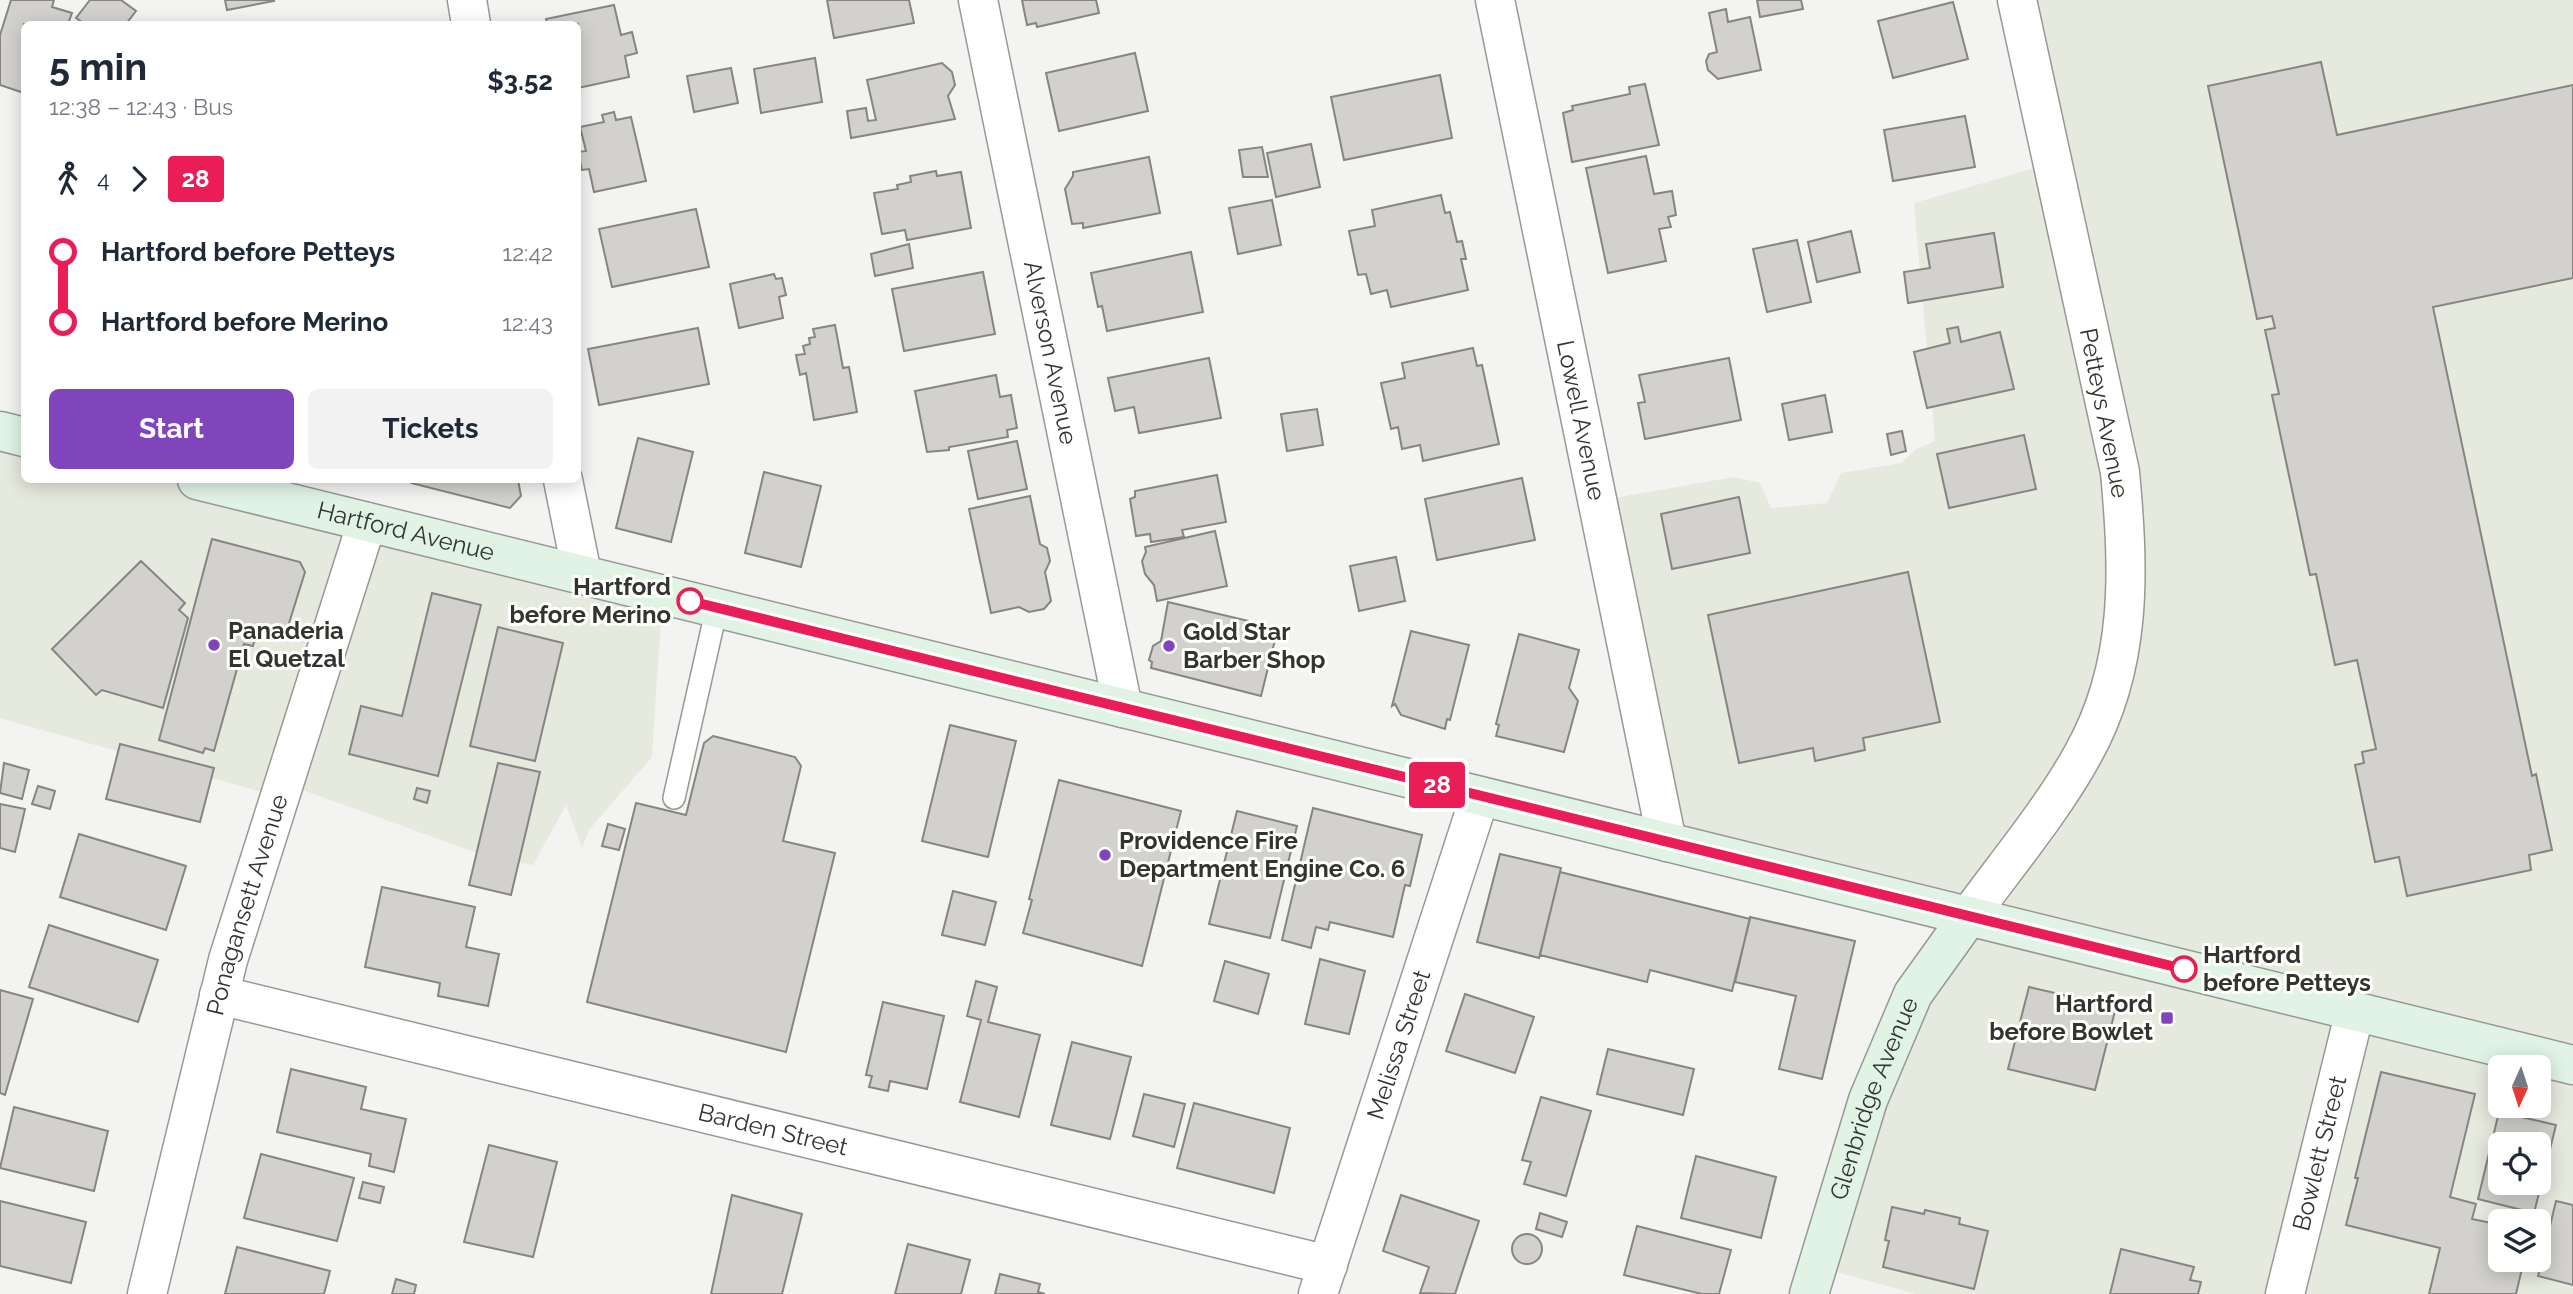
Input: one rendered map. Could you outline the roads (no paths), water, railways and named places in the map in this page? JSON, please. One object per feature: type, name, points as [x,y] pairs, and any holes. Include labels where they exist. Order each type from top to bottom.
[{"type":"main road","points":[[0,431],[21,436]]},
{"type":"main road","name":"Hartford Avenue","points":[[209,483],[2573,1065]]},
{"type":"main road","name":"Glenbridge Avenue","points":[[1809,1294],[1868,1100],[1913,994],[1969,916]]},
{"type":"street","points":[[467,0],[470,21]]},
{"type":"street","name":"Alverson Avenue","points":[[978,0],[1123,708]]},
{"type":"street","name":"Lowell Avenue","points":[[1495,0],[1667,842]]},
{"type":"street","name":"Petteys Avenue","points":[[1969,916],[2084,754],[2103,711],[2113,676],[2127,601],[2126,534],[2120,472],[2017,0]]},
{"type":"street","points":[[564,483],[582,574]]},
{"type":"street","name":"Ponagansett Avenue","points":[[147,1294],[219,995],[367,522]]},
{"type":"street","name":"Melissa Street","points":[[1323,1280],[1480,796]]},
{"type":"street","name":"Barden Street","points":[[219,995],[1323,1280]]},
{"type":"street","name":"Bowlett Street","points":[[2285,1294],[2355,1011]]},
{"type":"lane","points":[[674,798],[717,607]]},
{"type":"place","name":"Hartford before Merino","points":[[690,601]]},
{"type":"place","name":"Panaderia El Quetzal","points":[[214,645]]},
{"type":"place","name":"Gold Star Barber Shop","points":[[1169,646]]},
{"type":"place","name":"Providence Fire Department Engine Co. 6","points":[[1105,855]]},
{"type":"place","name":"Hartford before Petteys","points":[[2184,969]]},
{"type":"place","name":"Hartford before Bowlet","points":[[2167,1018]]}]
